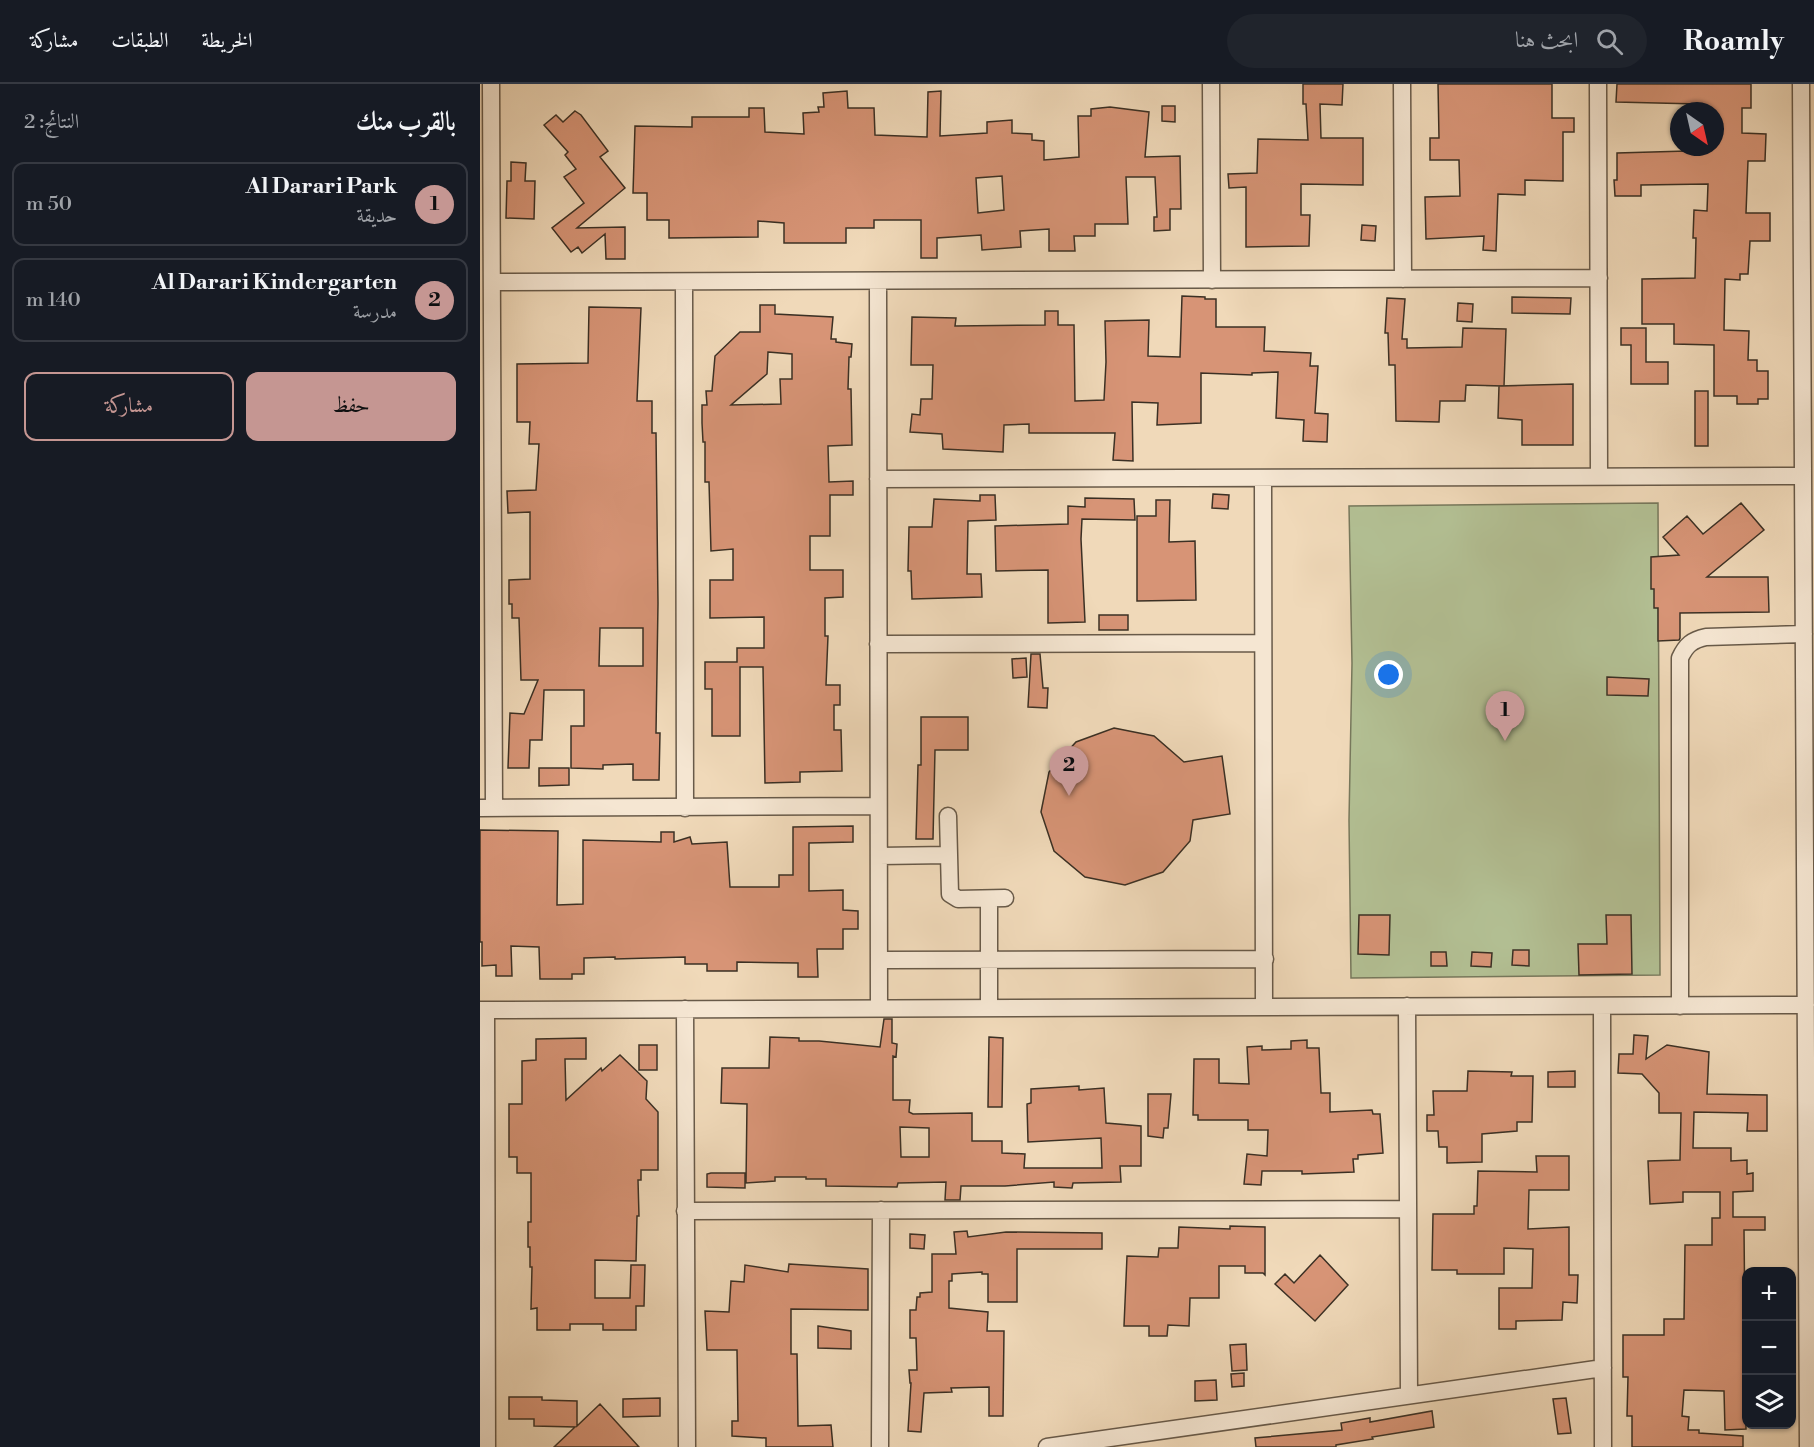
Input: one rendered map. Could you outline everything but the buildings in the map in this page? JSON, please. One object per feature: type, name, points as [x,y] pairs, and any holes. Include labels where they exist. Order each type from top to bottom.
[{"type":"street","points":[[491,84],[492,282],[487,463],[487,808],[878,806]]},
{"type":"street","points":[[1211,84],[1212,280]]},
{"type":"street","points":[[1402,84],[1403,279]]},
{"type":"street","points":[[1598,84],[1599,476]]},
{"type":"street","points":[[1801,84],[1808,135],[1803,476],[1809,569],[1804,634],[1810,865],[1806,1005],[1810,1223],[1808,1447]]},
{"type":"street","points":[[492,282],[1599,278]]},
{"type":"street","points":[[878,282],[879,1008]]},
{"type":"street","points":[[684,283],[685,808]]},
{"type":"street","points":[[878,479],[1803,476]]},
{"type":"street","points":[[1263,478],[1264,1007]]},
{"type":"street","points":[[1680,1006],[1680,658],[1685,647],[1694,640],[1706,637],[1804,634]]},
{"type":"street","points":[[879,644],[1263,643]]},
{"type":"street","points":[[948,816],[949,889],[953,898],[997,898],[989,960],[989,1008]]},
{"type":"street","points":[[879,856],[948,855]]},
{"type":"street","points":[[879,960],[1264,959]]},
{"type":"street","points":[[488,1447],[484,1422],[483,1010],[1806,1005]]},
{"type":"street","points":[[1407,1006],[1409,1395]]},
{"type":"street","points":[[1602,1006],[1603,1447]]},
{"type":"street","points":[[685,1009],[687,1447]]},
{"type":"street","points":[[685,1211],[1408,1209]]},
{"type":"street","points":[[880,1447],[881,1210]]},
{"type":"street","points":[[1047,1447],[1603,1368]]},
{"type":"green space","points":[[1658,503],[1660,975],[1351,978],[1349,820],[1352,663],[1349,506]]},
{"type":"place","name":"Al Darari Park","points":[[1505,741]]},
{"type":"place","name":"Al Darari Kindergarten","points":[[1069,796]]}]
